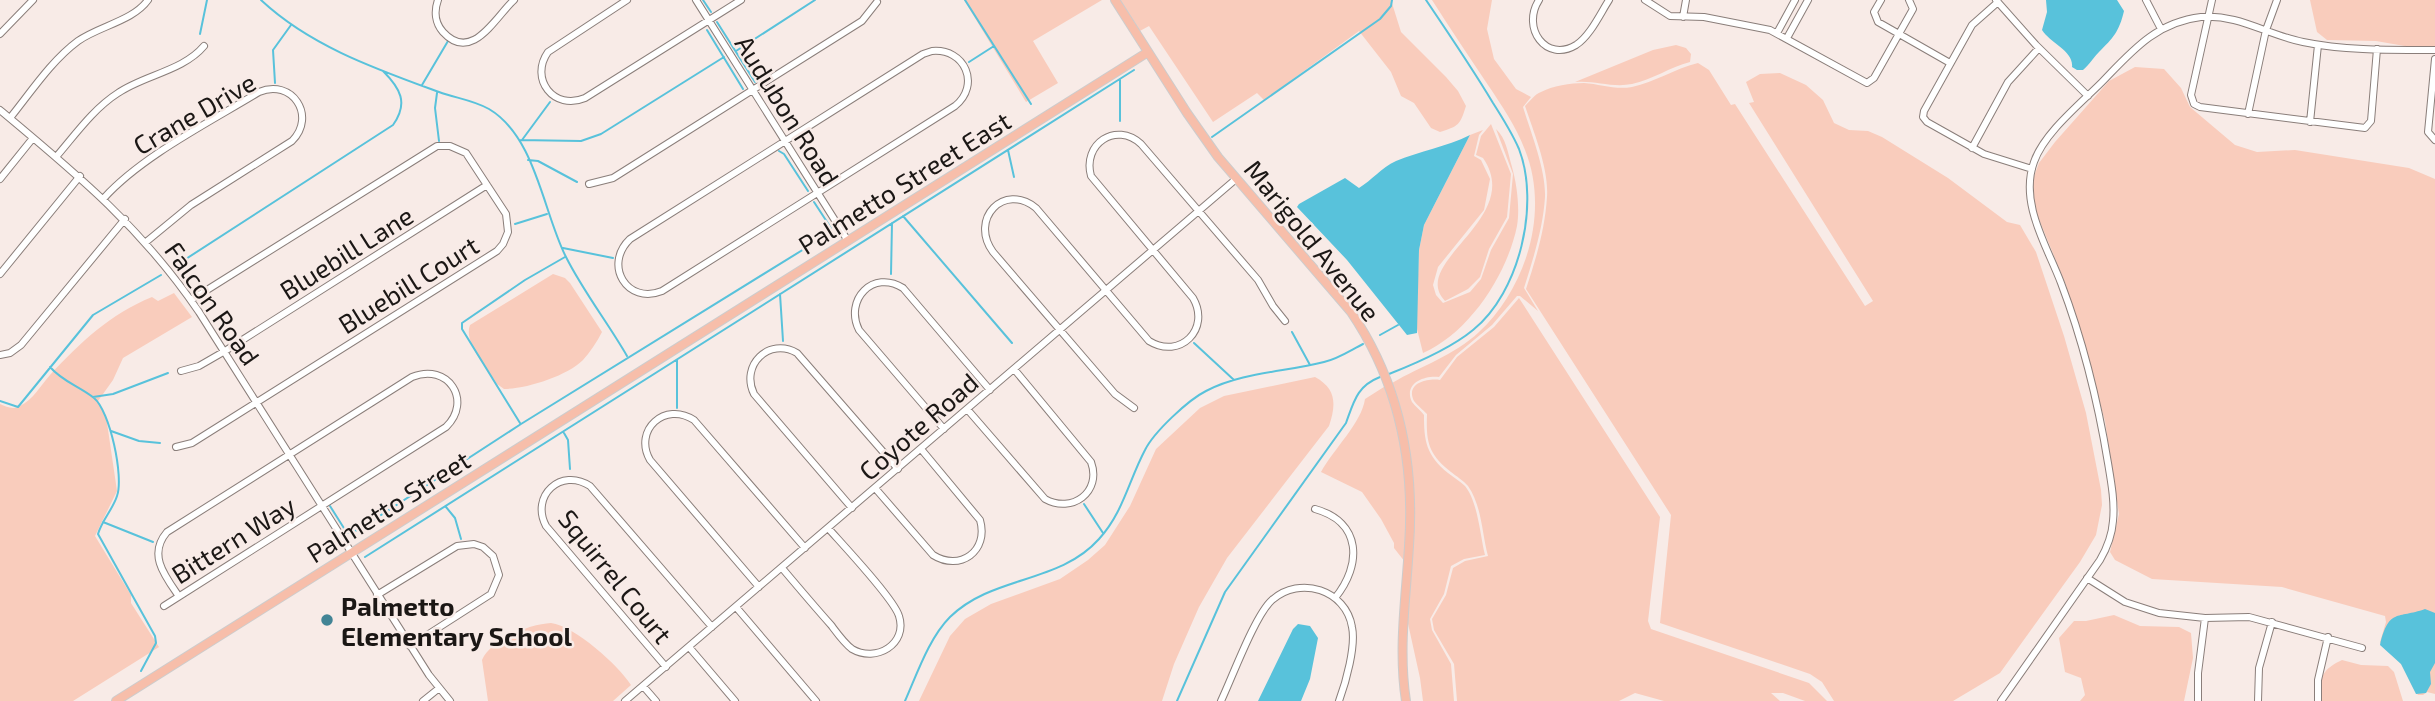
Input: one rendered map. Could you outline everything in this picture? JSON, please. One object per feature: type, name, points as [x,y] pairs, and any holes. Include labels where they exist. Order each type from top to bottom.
[{"type":"main road","name":"Marigold Avenue","points":[[1115,0],[1199,131],[1236,179],[1338,295],[1363,331],[1389,383],[1403,432],[1411,486],[1402,649],[1406,701]]},
{"type":"main road","name":"Palmetto Street East","points":[[682,347],[1148,52]]},
{"type":"main road","name":"Palmetto Street","points":[[116,701],[682,347]]},
{"type":"street","points":[[0,34],[33,0]]},
{"type":"street","points":[[10,118],[56,62],[76,43],[105,25],[136,12],[148,0]]},
{"type":"street","points":[[438,0],[435,11],[439,27],[449,37],[464,41],[478,39],[514,0]]},
{"type":"street","points":[[627,0],[548,52],[542,63],[541,76],[543,85],[552,96],[571,102],[585,98],[741,0]]},
{"type":"street","name":"Audubon Road","points":[[696,0],[848,241]]},
{"type":"street","points":[[1539,0],[1532,14],[1534,32],[1547,46],[1560,49],[1581,41],[1609,0]]},
{"type":"street","points":[[1645,0],[1670,16],[1724,20],[1777,33],[1867,83],[1874,78],[1913,9],[1909,0]]},
{"type":"street","points":[[1683,17],[1686,0]]},
{"type":"street","points":[[1777,33],[1795,0]]},
{"type":"street","points":[[1787,38],[1808,0]]},
{"type":"street","points":[[1881,0],[1874,12],[1875,20],[1950,63]]},
{"type":"street","points":[[2146,0],[2161,29]]},
{"type":"street","points":[[2212,0],[2191,95],[2192,101],[2200,107],[2362,128],[2370,124],[2377,49]]},
{"type":"street","points":[[2248,114],[2266,30],[2277,0]]},
{"type":"street","points":[[2032,169],[1984,154],[1927,122],[1923,117],[1972,25],[1997,1],[2039,48],[2088,96]]},
{"type":"street","points":[[589,184],[613,178],[862,21],[877,2]]},
{"type":"street","points":[[2001,701],[2105,550],[2111,534],[2114,511],[2101,422],[2083,350],[2063,288],[2031,206],[2029,188],[2032,169],[2037,154],[2047,139],[2137,45],[2161,29],[2180,21],[2208,17],[2240,20],[2285,37],[2318,45],[2435,50]]},
{"type":"street","points":[[2310,122],[2318,45]]},
{"type":"street","points":[[57,157],[97,110],[117,94],[187,60],[204,46]]},
{"type":"street","points":[[1972,148],[2008,82],[2039,48]]},
{"type":"street","points":[[928,52],[947,52],[963,63],[969,81],[965,95],[959,103],[817,193],[662,291],[648,295],[638,293],[623,281],[618,269],[619,256],[630,239],[928,52]]},
{"type":"street","points":[[2435,59],[2428,132],[2435,140]]},
{"type":"street","name":"Crane Drive","points":[[104,198],[141,165],[259,92],[275,88],[295,97],[302,110],[303,120],[301,130],[292,141],[191,205],[146,242]]},
{"type":"street","name":"Falcon Road","points":[[0,110],[104,198],[146,242],[191,300],[225,351],[352,554]]},
{"type":"street","points":[[1134,408],[1115,394],[988,245],[985,225],[987,216],[996,205],[1014,199],[1032,205],[1153,343],[1167,347],[1187,340],[1198,323],[1196,304],[1093,180],[1089,167],[1090,157],[1099,141],[1116,134],[1125,134],[1138,141],[1258,280],[1285,321]]},
{"type":"street","points":[[0,179],[33,138]]},
{"type":"street","name":"Bluebill Court","points":[[176,447],[192,443],[500,248],[507,236],[506,214],[469,156],[450,146],[433,148],[191,300]]},
{"type":"street","points":[[0,274],[80,177]]},
{"type":"street","name":"Coyote Road","points":[[625,701],[1236,179]]},
{"type":"street","name":"Bluebill Lane","points":[[181,371],[199,366],[225,351],[487,185]]},
{"type":"street","points":[[0,355],[10,353],[21,345],[125,219]]},
{"type":"street","points":[[944,429],[856,326],[855,303],[866,288],[873,283],[886,281],[903,288],[990,390]]},
{"type":"street","points":[[852,508],[754,394],[750,380],[751,370],[762,354],[777,348],[786,348],[797,354],[898,469]]},
{"type":"street","points":[[967,410],[1045,499],[1056,504],[1068,504],[1086,495],[1094,479],[1091,462],[1014,369]]},
{"type":"street","name":"Bittern Way","points":[[164,606],[446,427],[455,416],[457,408],[454,389],[449,382],[438,375],[416,375],[164,534],[158,549],[158,561],[178,595]]},
{"type":"street","points":[[759,587],[650,460],[645,442],[646,433],[654,421],[676,413],[694,420],[805,548]]},
{"type":"street","points":[[875,488],[933,555],[954,562],[971,556],[981,542],[980,520],[921,449]]},
{"type":"street","name":"Squirrel Court","points":[[666,667],[546,526],[542,517],[542,503],[551,486],[568,479],[582,481],[590,486],[712,627]]},
{"type":"street","points":[[1315,509],[1325,511],[1339,521],[1352,540],[1354,548],[1350,578],[1335,598]]},
{"type":"street","points":[[782,568],[851,648],[871,654],[883,652],[890,647],[896,641],[901,628],[897,610],[828,528]]},
{"type":"street","points":[[377,594],[457,546],[478,545],[493,556],[499,575],[491,594],[410,646]]},
{"type":"street","points":[[352,554],[438,689],[450,701]]},
{"type":"street","points":[[2087,578],[2118,598],[2146,610],[2174,616],[2205,618],[2240,616],[2272,622],[2362,648]]},
{"type":"street","points":[[1221,701],[1262,613],[1272,599],[1288,590],[1304,587],[1324,591],[1335,598],[1347,612],[1353,634],[1339,701]]},
{"type":"street","points":[[736,607],[816,701]]},
{"type":"street","points":[[2198,701],[2198,673],[2205,618]]},
{"type":"street","points":[[2258,701],[2259,668],[2272,622]]},
{"type":"street","points":[[2318,701],[2318,680],[2328,637]]},
{"type":"street","points":[[689,647],[735,701]]},
{"type":"street","points":[[643,686],[656,701]]},
{"type":"street","points":[[423,701],[438,689]]},
{"type":"shaded area","points":[[964,0],[1102,0],[1033,41],[1058,83],[1026,102]]},
{"type":"shaded area","points":[[1118,0],[1391,0],[1401,32],[1446,77],[1466,106],[1455,126],[1440,132],[1431,128],[1414,103],[1401,96],[1391,72],[1359,31],[1264,100],[1257,93],[1213,122],[1149,26],[1138,32]]},
{"type":"shaded area","points":[[1432,0],[1492,0],[1487,29],[1494,59],[1516,89],[1531,97],[1523,107],[1545,186],[1540,232],[1524,288],[1538,311],[1517,296],[1492,325],[1456,355],[1439,377],[1422,379],[1410,390],[1412,402],[1424,415],[1426,440],[1431,454],[1469,493],[1476,510],[1485,555],[1464,559],[1451,566],[1444,594],[1430,619],[1432,630],[1451,664],[1454,701],[1423,701],[1407,619],[1413,475],[1406,431],[1392,383],[1470,340],[1495,314],[1510,294],[1529,248],[1535,198],[1532,174],[1517,133]]},
{"type":"shaded area","points":[[2310,0],[2435,0],[2435,46],[2422,49],[2376,41],[2327,40],[2317,32]]},
{"type":"shaded area","points":[[1676,45],[1686,48],[1691,54],[1690,62],[1647,80],[1625,85],[1575,82],[1653,50]]},
{"type":"shaded area","points":[[1698,63],[1709,70],[1731,105],[1735,104],[1865,306],[1873,301],[1749,103],[1754,102],[1746,82],[1760,74],[1780,73],[1806,85],[1823,100],[1834,123],[1849,130],[1868,131],[1882,137],[1948,178],[2007,222],[2020,225],[2036,252],[2086,413],[2102,505],[2096,535],[2080,562],[2000,673],[1953,701],[1834,701],[1822,682],[1810,674],[1660,623],[1671,515],[1526,289],[1542,232],[1547,186],[1540,151],[1525,106],[1539,93],[1568,84],[1626,88]]},
{"type":"shaded area","points":[[2135,67],[2164,69],[2181,88],[2190,107],[2235,145],[2257,152],[2295,150],[2409,168],[2435,179],[2435,694],[2427,692],[2418,695],[2400,663],[2380,642],[2386,622],[2385,616],[2282,587],[2152,579],[2115,560],[2110,552],[2119,514],[2105,421],[2066,285],[2036,212],[2033,179],[2039,163],[2055,142],[2109,81]]},
{"type":"shaded area","points":[[1491,124],[1511,174],[1507,217],[1489,249],[1480,277],[1468,289],[1445,301],[1438,286],[1441,271],[1480,220],[1490,201],[1492,180],[1483,158],[1476,155],[1481,136]]},
{"type":"shaded area","points":[[1496,129],[1506,146],[1517,189],[1518,219],[1512,245],[1495,282],[1470,317],[1456,332],[1423,353],[1416,325],[1419,250],[1424,225],[1470,135],[1483,130],[1479,135],[1474,156],[1481,160],[1490,179],[1484,210],[1438,267],[1433,285],[1436,295],[1443,303],[1470,292],[1481,279],[1491,250],[1509,218],[1513,174]]},
{"type":"shaded area","points":[[553,274],[570,283],[602,332],[576,366],[534,384],[504,389],[497,384],[473,348],[470,325]]},
{"type":"shaded area","points":[[174,293],[192,317],[123,358],[113,380],[98,401],[106,416],[117,491],[95,536],[131,595],[131,603],[159,647],[73,701],[0,701],[0,404],[12,408],[25,403],[73,351],[109,320],[152,297],[158,301]]},
{"type":"shaded area","points":[[1519,298],[1660,517],[1648,621],[1651,629],[1809,683],[1827,701],[1805,701],[1783,693],[1771,693],[1780,701],[1664,701],[1635,693],[1619,701],[1457,701],[1454,664],[1434,630],[1432,619],[1446,595],[1453,568],[1465,561],[1488,556],[1473,494],[1433,453],[1428,440],[1427,414],[1414,401],[1412,395],[1419,383],[1440,380],[1457,357],[1494,327]]},
{"type":"shaded area","points":[[1315,377],[1327,387],[1333,398],[1329,426],[1227,558],[1199,607],[1174,664],[1162,701],[919,701],[950,636],[965,619],[991,604],[1060,579],[1105,545],[1130,506],[1156,449],[1200,408],[1224,396]]},
{"type":"shaded area","points":[[1387,385],[1395,411],[1407,475],[1405,562],[1362,492],[1321,472],[1359,417],[1365,399]]},
{"type":"shaded area","points":[[2114,615],[2140,626],[2179,627],[2191,633],[2193,658],[2184,701],[2080,701],[2085,695],[2081,678],[2065,672],[2059,638],[2074,621]]},
{"type":"shaded area","points":[[551,623],[572,631],[595,648],[631,685],[613,701],[488,701],[482,660],[487,652],[512,634]]},
{"type":"shaded area","points":[[2342,660],[2361,665],[2388,666],[2394,672],[2403,701],[2322,701],[2323,676],[2330,667]]},
{"type":"water","points":[[2046,0],[2117,0],[2124,11],[2115,34],[2083,70],[2072,67],[2069,56],[2042,30],[2047,12]]},
{"type":"water","points":[[1470,135],[1424,225],[1419,250],[1417,333],[1407,335],[1347,260],[1297,207],[1345,178],[1359,188],[1396,161]]},
{"type":"water","points":[[2425,609],[2435,613],[2435,663],[2430,672],[2431,684],[2426,693],[2416,694],[2401,664],[2380,645],[2391,620]]},
{"type":"water","points":[[1298,624],[1310,626],[1318,638],[1310,679],[1301,701],[1258,701],[1293,629]]},
{"type":"waterway","points":[[200,34],[207,0]]},
{"type":"waterway","points":[[261,0],[301,31],[345,55],[483,106],[505,122],[528,156],[566,257],[627,356]]},
{"type":"waterway","points":[[703,0],[711,12]]},
{"type":"waterway","points":[[736,51],[815,0]]},
{"type":"waterway","points":[[965,0],[1031,104]]},
{"type":"waterway","points":[[1212,137],[1380,19],[1391,6],[1392,0]]},
{"type":"waterway","points":[[1389,374],[1454,343],[1473,330],[1489,314],[1514,271],[1526,220],[1525,171],[1519,149],[1507,125],[1426,0]]},
{"type":"waterway","points":[[717,22],[755,82]]},
{"type":"waterway","points":[[275,83],[273,50],[291,25]]},
{"type":"waterway","points":[[707,30],[743,89]]},
{"type":"waterway","points":[[422,85],[448,41]]},
{"type":"waterway","points":[[969,62],[994,46]]},
{"type":"waterway","points":[[519,140],[581,141],[601,134],[724,57]]},
{"type":"waterway","points":[[365,557],[1134,70]]},
{"type":"waterway","points":[[175,266],[393,125],[401,110],[400,96],[383,71]]},
{"type":"waterway","points":[[1120,80],[1120,121]]},
{"type":"waterway","points":[[437,93],[435,108],[439,141]]},
{"type":"waterway","points":[[522,140],[550,102]]},
{"type":"waterway","points":[[1008,150],[1014,177]]},
{"type":"waterway","points":[[779,151],[784,154],[808,191]]},
{"type":"waterway","points":[[528,160],[538,161],[577,182]]},
{"type":"waterway","points":[[330,506],[347,533],[358,530],[521,424],[830,233],[831,228],[814,202]]},
{"type":"waterway","points":[[515,224],[547,214]]},
{"type":"waterway","points":[[903,216],[1012,343]]},
{"type":"waterway","points":[[891,274],[892,223]]},
{"type":"waterway","points":[[563,248],[613,258]]},
{"type":"waterway","points":[[520,423],[462,329],[462,323],[525,280],[565,257]]},
{"type":"waterway","points":[[0,401],[18,407],[93,315],[161,275]]},
{"type":"waterway","points":[[780,294],[783,341]]},
{"type":"waterway","points":[[1380,335],[1398,325]]},
{"type":"waterway","points":[[1292,332],[1310,365]]},
{"type":"waterway","points":[[1194,343],[1234,380]]},
{"type":"waterway","points":[[905,701],[930,646],[950,617],[967,603],[986,593],[1065,564],[1083,554],[1099,539],[1120,507],[1149,443],[1190,401],[1206,391],[1234,380],[1329,361],[1363,344]]},
{"type":"waterway","points":[[677,360],[677,408]]},
{"type":"waterway","points":[[50,367],[94,398],[100,405],[110,430],[117,460],[119,487],[98,534],[155,636],[156,643],[141,671]]},
{"type":"waterway","points":[[93,397],[113,394],[168,373]]},
{"type":"waterway","points":[[1177,701],[1225,592],[1346,423],[1361,390],[1380,377]]},
{"type":"waterway","points":[[111,431],[139,441],[160,443]]},
{"type":"waterway","points":[[564,433],[568,440],[570,469]]},
{"type":"waterway","points":[[1084,504],[1103,533]]},
{"type":"waterway","points":[[446,507],[455,518],[461,539]]},
{"type":"waterway","points":[[103,522],[153,542]]},
{"type":"place","name":"Palmetto Elementary School","points":[[327,620]]}]
